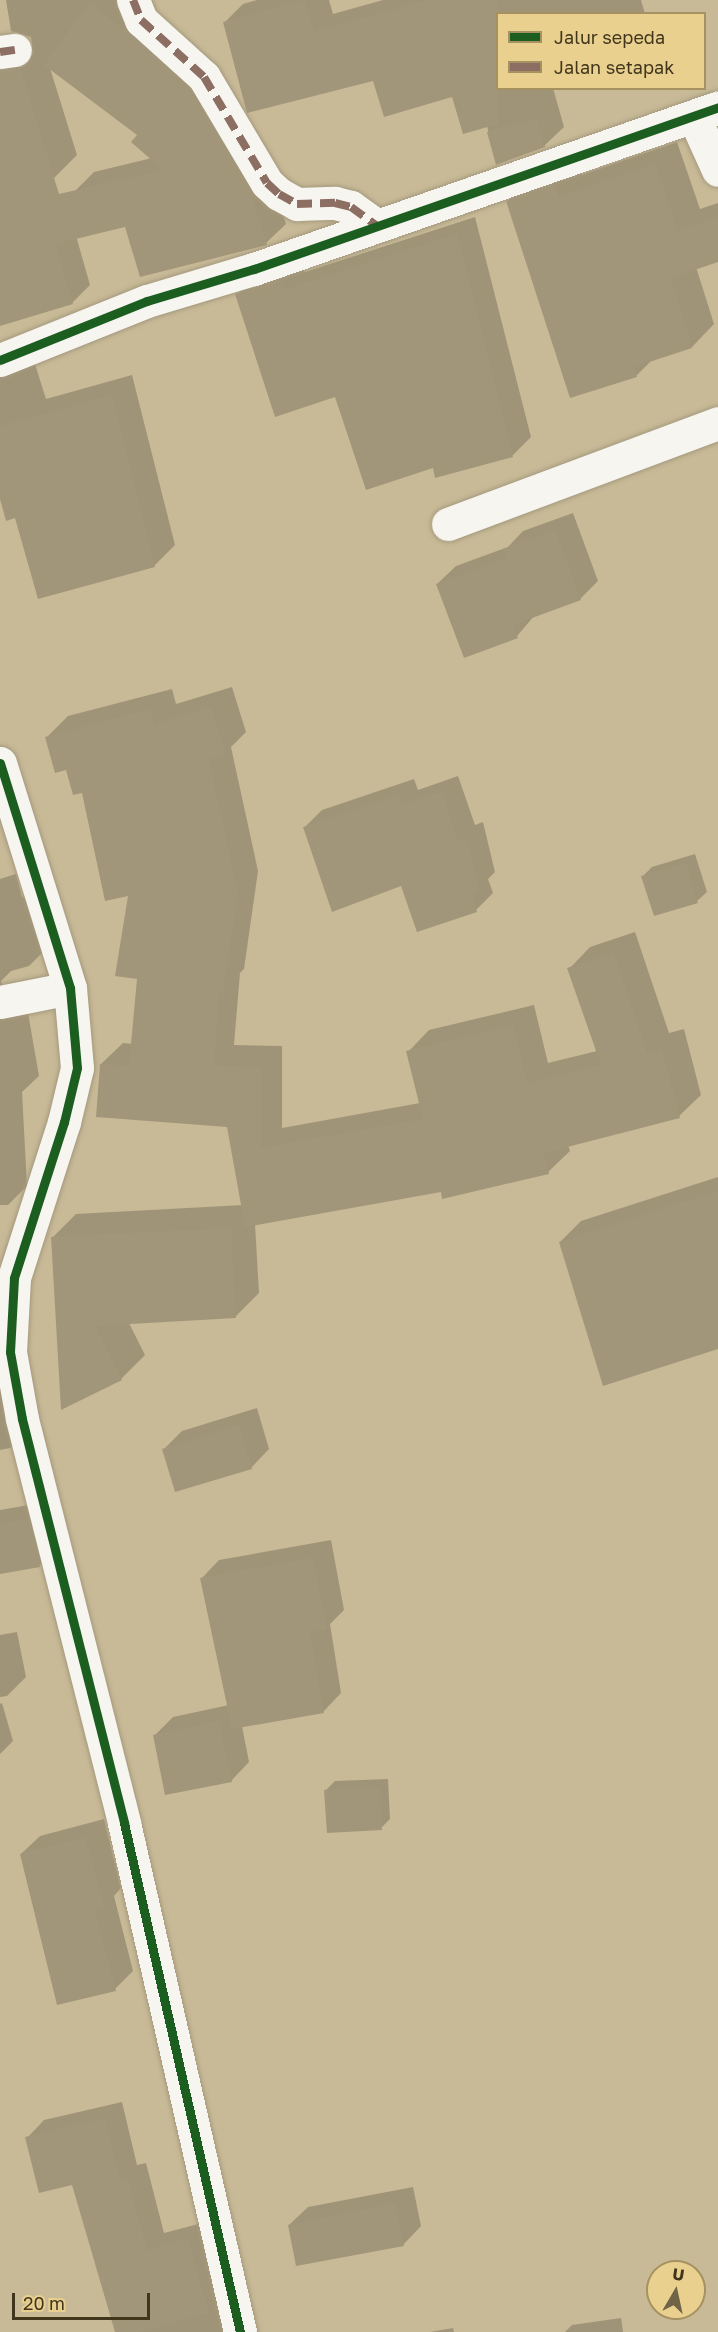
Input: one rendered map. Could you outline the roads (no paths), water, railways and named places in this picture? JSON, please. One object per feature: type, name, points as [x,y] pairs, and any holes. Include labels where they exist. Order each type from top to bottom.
[{"type":"street","points":[[133,0],[141,20],[204,77],[267,183],[279,195],[297,204],[335,203],[351,207],[376,225]]},
{"type":"street","points":[[0,360],[147,301],[254,269],[706,112],[718,170]]},
{"type":"street","points":[[448,524],[718,423]]},
{"type":"street","points":[[0,763],[70,988],[77,1068],[64,1122],[14,1278],[10,1352],[22,1419],[124,1823],[240,2332]]},
{"type":"street","points":[[0,1002],[70,988]]}]
